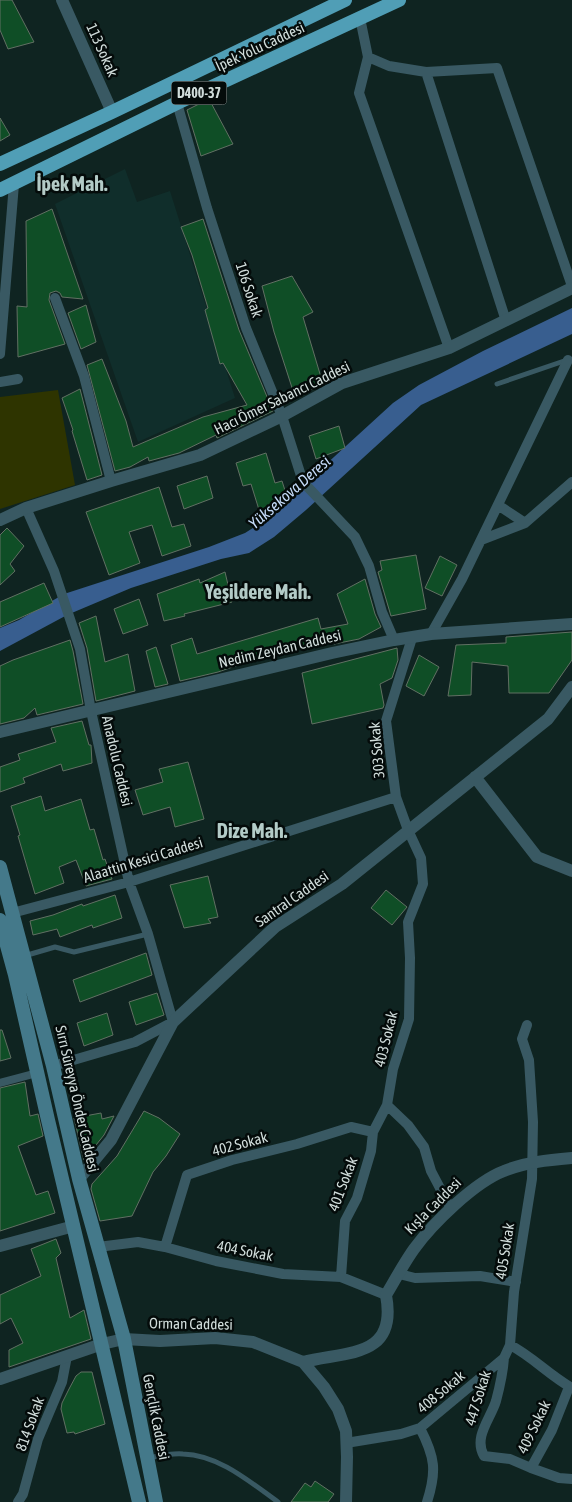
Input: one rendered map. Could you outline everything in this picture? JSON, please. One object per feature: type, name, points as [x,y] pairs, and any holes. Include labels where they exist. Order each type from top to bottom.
[{"type":"highway","name":"İpek Yolu Caddesi","points":[[0,164],[345,0]]},
{"type":"highway","name":"İpek Yolu Caddesi","points":[[0,190],[177,103],[399,0]]},
{"type":"main road","name":"Sırrı Süreyya Önder Caddesi","points":[[0,867],[15,975],[102,1344]]},
{"type":"main road","name":"Sırrı Süreyya Önder Caddesi","points":[[6,916],[24,956],[53,1066],[79,1179],[124,1339]]},
{"type":"main road","name":"Gençlik Caddesi","points":[[124,1339],[156,1502]]},
{"type":"main road","points":[[102,1344],[139,1502]]},
{"type":"street","name":"113 Sokak","points":[[62,0],[112,112]]},
{"type":"street","points":[[360,18],[368,57],[359,93],[449,348]]},
{"type":"street","points":[[368,57],[389,66],[426,72],[497,68],[572,287]]},
{"type":"street","points":[[426,72],[506,321]]},
{"type":"street","name":"106 Sokak","points":[[177,103],[207,208],[246,328],[282,416],[304,482],[355,537],[370,566],[382,612],[394,640]]},
{"type":"street","points":[[0,354],[14,184]]},
{"type":"street","name":"Hacı Ömer Sabancı Caddesi","points":[[0,520],[26,508],[111,480],[200,455],[282,416],[342,383],[449,348],[572,287]]},
{"type":"street","points":[[55,298],[84,376],[111,480]]},
{"type":"street","points":[[431,634],[481,540],[570,359]]},
{"type":"street","points":[[0,382],[18,378]]},
{"type":"street","points":[[481,540],[524,522],[572,482]]},
{"type":"street","points":[[498,505],[524,522]]},
{"type":"street","name":"Anadolu Caddesi","points":[[26,508],[54,571],[80,649],[91,711],[129,882],[148,934],[173,1022]]},
{"type":"street","name":"Nedim Zeydan Caddesi","points":[[0,732],[394,640],[431,634],[572,624]]},
{"type":"street","name":"303 Sokak","points":[[408,830],[396,797],[386,721],[412,638]]},
{"type":"street","name":"Santral Caddesi","points":[[79,1179],[111,1140],[173,1022],[274,927],[342,884],[548,719],[572,687]]},
{"type":"street","points":[[475,777],[537,857],[572,871]]},
{"type":"street","name":"Alaattin Kesici Caddesi","points":[[6,916],[129,882],[396,797]]},
{"type":"street","name":"403 Sokak","points":[[387,1105],[393,1069],[409,1019],[410,958],[408,922],[423,884],[421,858],[408,830]]},
{"type":"street","points":[[53,1066],[135,1042],[173,1022]]},
{"type":"street","name":"405 Sokak","points":[[510,1345],[516,1282],[532,1179],[532,1100],[529,1060],[522,1039],[527,1025]]},
{"type":"street","points":[[0,1083],[37,1073]]},
{"type":"street","points":[[387,1105],[408,1125],[424,1147],[431,1171],[451,1210]]},
{"type":"street","name":"401 Sokak","points":[[341,1277],[345,1221],[357,1198],[371,1151],[373,1132],[387,1105]]},
{"type":"street","name":"402 Sokak","points":[[165,1247],[187,1175],[232,1160],[297,1144],[351,1127],[373,1132]]},
{"type":"street","name":"Kışla Caddesi","points":[[386,1295],[414,1249],[430,1230],[482,1182],[503,1171],[532,1162],[572,1158]]},
{"type":"street","points":[[0,1246],[74,1226]]},
{"type":"street","name":"404 Sokak","points":[[98,1247],[138,1242],[165,1247],[216,1262],[283,1274],[341,1277],[386,1295]]},
{"type":"street","points":[[399,1274],[415,1278],[480,1276],[516,1282]]},
{"type":"street","points":[[303,1362],[324,1356],[358,1352],[372,1346],[382,1336],[388,1320],[389,1309],[386,1295]]},
{"type":"street","name":"Orman Caddesi","points":[[0,1379],[102,1344],[124,1339],[160,1341],[214,1338],[252,1342],[303,1362],[324,1387],[338,1410],[346,1430],[346,1502]]},
{"type":"street","points":[[510,1345],[526,1353],[560,1382],[571,1388]]},
{"type":"street","name":"408 Sokak","points":[[346,1443],[401,1434],[420,1428],[504,1358],[510,1345]]},
{"type":"street","name":"814 Sokak","points":[[18,1502],[23,1494],[38,1439],[62,1382],[67,1356]]},
{"type":"street","name":"447 Sokak","points":[[504,1358],[500,1384],[495,1403],[484,1424],[480,1450],[484,1456],[510,1459],[531,1468]]},
{"type":"street","name":"409 Sokak","points":[[571,1388],[552,1430],[531,1468],[559,1478],[572,1479]]},
{"type":"street","points":[[420,1428],[427,1442],[434,1467],[432,1489],[427,1502]]},
{"type":"lane","points":[[497,384],[570,359]]},
{"type":"lane","points":[[24,956],[55,947],[74,952],[148,934]]},
{"type":"lane","points":[[148,1458],[182,1454],[209,1459],[234,1471],[278,1502]]},
{"type":"shaded area","points":[[125,169],[137,202],[170,191],[235,398],[138,442],[55,204]]},
{"type":"green space","points":[[58,390],[75,485],[0,509],[0,397]]},
{"type":"water","points":[[572,308],[572,334],[421,405],[306,510],[274,537],[249,553],[221,559],[131,588],[67,615],[0,651],[0,628],[19,620],[64,594],[209,547],[245,533],[264,521],[393,403],[419,385],[483,351]]},
{"type":"building","points":[[0,0],[12,0],[34,42],[8,49],[0,30]]},
{"type":"building","points":[[209,99],[233,144],[201,156],[187,110]]},
{"type":"building","points":[[0,118],[10,135],[0,141]]},
{"type":"building","points":[[52,209],[83,299],[62,297],[56,291],[50,293],[49,300],[65,344],[18,357],[17,306],[27,307],[26,221]]},
{"type":"building","points":[[203,219],[239,330],[273,411],[217,438],[216,435],[179,453],[149,461],[148,457],[130,467],[115,471],[87,365],[102,359],[126,421],[133,447],[203,417],[247,405],[223,363],[220,364],[205,310],[208,308],[192,255],[181,227]]},
{"type":"building","points":[[292,276],[313,312],[303,317],[323,384],[295,397],[274,332],[262,286]]},
{"type":"building","points":[[86,305],[96,342],[81,349],[68,313]]},
{"type":"building","points":[[80,389],[102,475],[87,480],[62,398]]},
{"type":"building","points":[[339,426],[345,448],[316,459],[309,436]]},
{"type":"building","points":[[266,453],[275,483],[282,481],[289,503],[260,513],[251,484],[243,486],[236,463]]},
{"type":"building","points":[[207,476],[213,498],[184,509],[177,486]]},
{"type":"building","points":[[159,487],[172,527],[184,524],[191,546],[162,556],[152,525],[129,532],[140,563],[109,575],[86,512]]},
{"type":"building","points":[[7,528],[24,546],[10,564],[15,571],[0,585],[0,535]]},
{"type":"building","points":[[416,555],[426,609],[391,616],[378,572],[382,570],[380,561]]},
{"type":"building","points":[[440,556],[457,565],[442,596],[425,588]]},
{"type":"building","points":[[225,572],[232,602],[164,621],[157,594],[199,579],[200,583]]},
{"type":"building","points":[[365,579],[375,614],[381,627],[359,639],[334,644],[330,636],[271,657],[270,654],[218,672],[180,681],[171,645],[192,638],[197,654],[318,618],[321,629],[348,624],[337,594]]},
{"type":"building","points":[[44,583],[53,603],[0,627],[0,602]]},
{"type":"building","points":[[139,599],[148,625],[123,634],[114,609]]},
{"type":"building","points":[[96,616],[105,662],[128,654],[135,691],[96,701],[87,648],[79,623]]},
{"type":"building","points":[[572,632],[572,660],[549,693],[509,693],[508,666],[472,662],[471,695],[448,696],[456,645],[506,643],[506,637]]},
{"type":"building","points":[[70,640],[83,704],[37,715],[35,708],[24,718],[0,724],[0,666]]},
{"type":"building","points":[[156,647],[168,684],[155,687],[146,651]]},
{"type":"building","points":[[397,648],[398,660],[392,678],[380,684],[383,708],[312,724],[302,673]]},
{"type":"building","points":[[419,655],[439,667],[424,696],[406,686]]},
{"type":"building","points":[[82,721],[89,745],[91,745],[92,763],[63,771],[61,764],[23,778],[25,783],[0,792],[0,767],[20,760],[18,754],[56,742],[51,728]]},
{"type":"building","points":[[188,762],[204,819],[175,827],[170,807],[143,815],[135,790],[163,782],[159,769]]},
{"type":"building","points":[[41,796],[45,811],[81,799],[90,830],[94,829],[103,860],[105,859],[112,879],[86,886],[76,860],[59,867],[64,883],[35,894],[11,806]]},
{"type":"building","points":[[208,876],[218,917],[208,919],[211,923],[184,928],[170,885]]},
{"type":"building","points":[[386,890],[407,907],[392,925],[371,908]]},
{"type":"building","points":[[115,895],[122,918],[93,928],[92,925],[60,937],[57,929],[33,935],[30,921]]},
{"type":"building","points":[[146,953],[152,975],[80,1002],[73,980]]},
{"type":"building","points":[[157,993],[164,1015],[136,1025],[129,1002]]},
{"type":"building","points":[[107,1013],[113,1035],[84,1046],[77,1023]]},
{"type":"building","points":[[0,1030],[2,1030],[11,1058],[0,1061]]},
{"type":"building","points":[[25,1082],[30,1116],[38,1114],[43,1136],[18,1146],[36,1195],[48,1191],[55,1213],[0,1231],[0,1088]]},
{"type":"building","points":[[144,1111],[159,1118],[180,1134],[153,1172],[132,1216],[100,1221],[91,1189],[92,1184],[117,1156]]},
{"type":"building","points":[[101,1113],[102,1119],[114,1116],[104,1135],[84,1160],[74,1118]]},
{"type":"building","points":[[56,1239],[61,1253],[56,1258],[70,1318],[84,1310],[91,1339],[9,1367],[9,1350],[23,1343],[11,1318],[0,1324],[0,1295],[41,1276],[31,1249]]},
{"type":"building","points":[[81,1372],[92,1372],[105,1424],[75,1434],[74,1432],[67,1433],[61,1409],[62,1403],[76,1376]]},
{"type":"building","points":[[315,1481],[334,1494],[328,1502],[291,1502],[305,1483],[311,1487]]},
{"type":"district","name":"İpek Mah.","points":[[72,184]]},
{"type":"district","name":"Yeşildere Mah.","points":[[258,592]]},
{"type":"district","name":"Dize Mah.","points":[[252,831]]},
{"type":"water label","name":"Yüksekova Deresi","points":[[289,492]]}]
